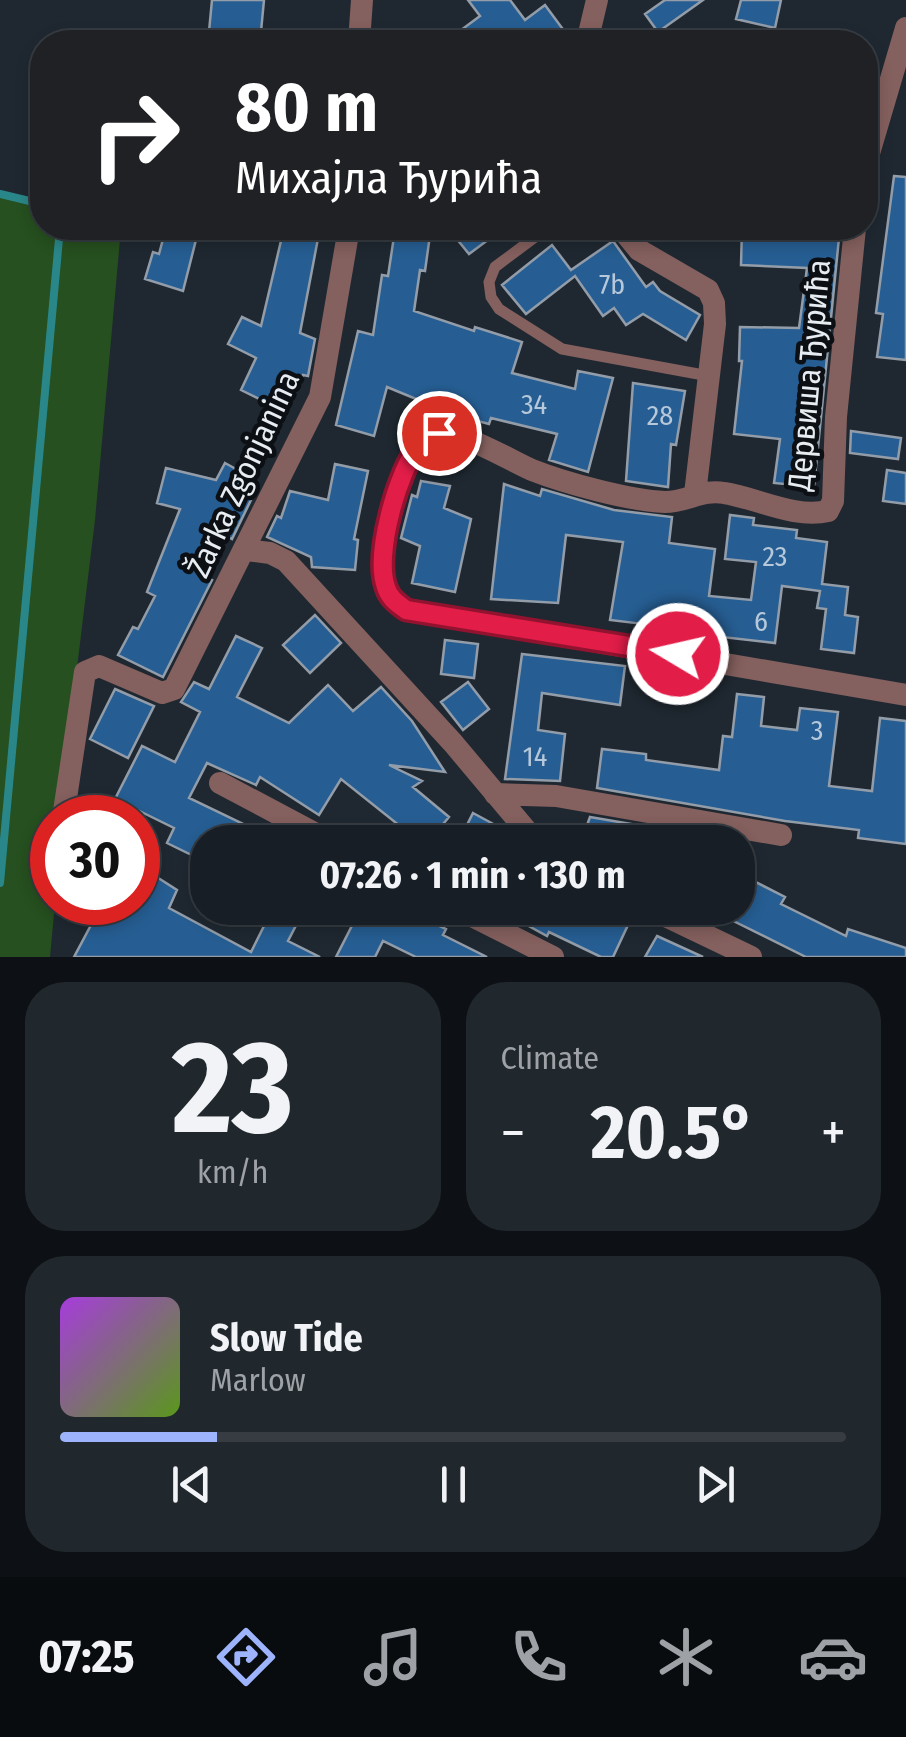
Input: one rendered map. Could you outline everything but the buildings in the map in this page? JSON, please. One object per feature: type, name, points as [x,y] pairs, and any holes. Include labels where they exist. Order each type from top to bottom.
[{"type":"street","points":[[361,30],[362,0]]},
{"type":"street","points":[[591,30],[597,0]]},
{"type":"street","points":[[878,124],[906,28]]},
{"type":"street","name":"Žarka Zgonjanina","points":[[66,795],[85,672],[99,666],[162,694],[174,689],[246,550],[320,397],[347,240]]},
{"type":"street","points":[[630,240],[639,250],[708,290],[714,303],[716,324],[695,494]]},
{"type":"street","name":"Дервиша Ђурића","points":[[854,240],[836,417],[833,501],[828,511],[802,512],[705,491],[678,502],[640,500],[534,471],[455,436],[439,433],[420,443],[414,455],[390,520],[383,577],[390,596],[406,610],[906,695]]},
{"type":"street","points":[[246,550],[286,561],[453,742],[521,825]]},
{"type":"street","points":[[220,784],[298,825]]},
{"type":"street","points":[[495,794],[556,796],[782,835]]},
{"type":"street","points":[[490,925],[553,957]]},
{"type":"street","points":[[684,925],[751,957]]},
{"type":"lane","points":[[531,240],[494,267],[488,282],[491,297],[500,309],[562,350],[709,376]]},
{"type":"green space","points":[[0,197],[30,203],[30,240],[120,240],[95,520],[67,750],[57,795],[30,795],[30,925],[53,925],[50,957],[0,957]]},
{"type":"waterway","points":[[0,194],[30,201]]},
{"type":"waterway","points":[[0,883],[59,240]]},
{"type":"route","points":[[439,433],[420,443],[405,472],[390,520],[383,577],[395,602],[406,610],[678,654]]}]
